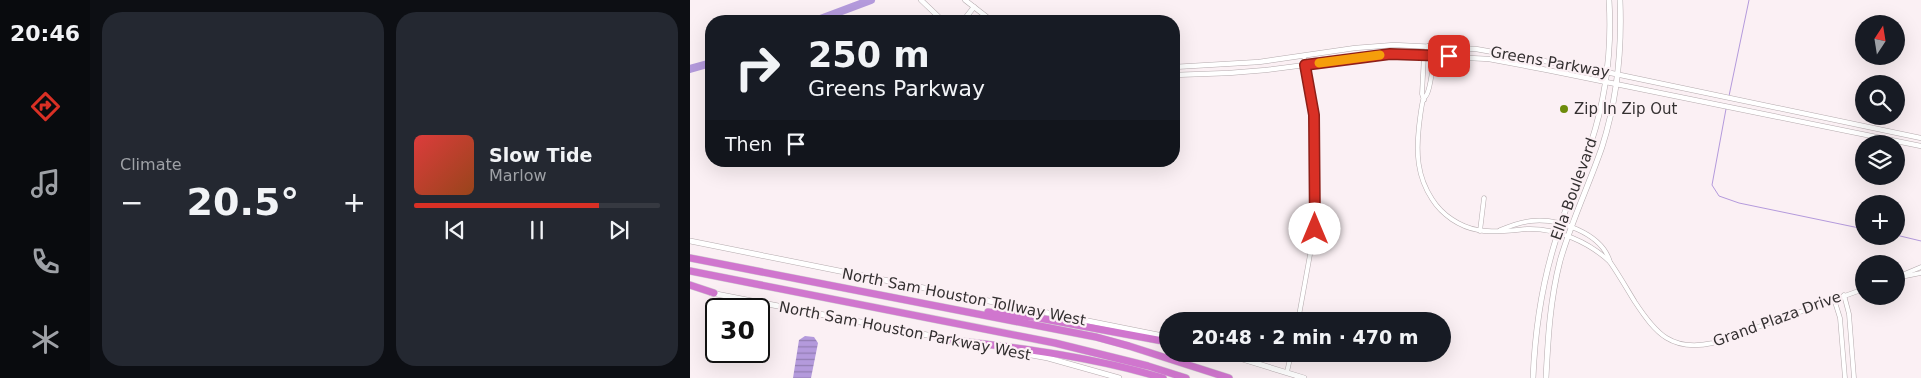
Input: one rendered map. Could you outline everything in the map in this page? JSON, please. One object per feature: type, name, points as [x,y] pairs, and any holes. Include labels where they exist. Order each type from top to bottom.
[{"type":"highway","name":"North Sam Houston Tollway West","points":[[690,258],[1096,337],[1229,378]]},
{"type":"highway","name":"North Sam Houston Tollway West","points":[[690,272],[1055,343],[1148,366],[1186,378]]},
{"type":"highway","points":[[690,287],[714,293]]},
{"type":"highway","points":[[922,303],[1039,318],[1159,340]]},
{"type":"highway","points":[[950,340],[1076,357],[1163,378]]},
{"type":"main road","name":"Ella Boulevard","points":[[1532,378],[1540,308],[1557,234],[1596,124],[1605,82],[1610,48],[1609,0]]},
{"type":"main road","name":"Ella Boulevard","points":[[1546,378],[1550,310],[1560,261],[1595,166],[1607,127],[1618,74],[1620,0]]},
{"type":"main road","points":[[1610,14],[1620,14]]},
{"type":"main road","points":[[1584,162],[1595,166]]},
{"type":"main road","points":[[690,241],[1159,335]]},
{"type":"main road","name":"North Sam Houston Parkway West","points":[[714,293],[1048,358],[1119,378]]},
{"type":"main road","points":[[1540,308],[1550,310]]},
{"type":"main road","points":[[1534,354],[1547,354]]},
{"type":"main road","points":[[1253,362],[1304,378]]},
{"type":"street","points":[[965,0],[984,15]]},
{"type":"street","points":[[922,1],[937,15]]},
{"type":"street","points":[[968,15],[974,7]]},
{"type":"street","points":[[1428,46],[1433,56]]},
{"type":"street","name":"Greens Parkway","points":[[1180,67],[1244,63],[1370,47],[1428,46],[1484,50],[1618,74],[1921,138]]},
{"type":"street","name":"Grand Plaza Drive","points":[[1424,100],[1422,94],[1424,55],[1428,46]]},
{"type":"street","points":[[1370,47],[1371,56]]},
{"type":"street","name":"Greens Parkway","points":[[1180,75],[1229,73],[1371,56],[1424,55],[1489,59],[1921,146]]},
{"type":"street","points":[[1300,312],[1315,227],[1314,115],[1304,56]]},
{"type":"street","name":"Grand Plaza Drive","points":[[1433,56],[1417,147],[1417,164],[1427,192],[1435,204],[1446,216],[1466,227],[1480,231],[1534,229],[1557,234],[1593,248],[1610,262]]},
{"type":"street","points":[[1547,70],[1549,61]]},
{"type":"street","points":[[1669,95],[1671,86]]},
{"type":"street","points":[[1788,120],[1790,111]]},
{"type":"street","points":[[1910,144],[1913,136]]},
{"type":"street","points":[[1480,231],[1484,198]]},
{"type":"street","name":"Grand Plaza Drive","points":[[1500,230],[1532,221],[1561,224],[1582,233],[1598,243],[1608,256],[1647,321],[1660,335],[1673,342],[1688,346],[1713,343],[1855,292]]},
{"type":"street","points":[[1905,274],[1921,267]]},
{"type":"street","points":[[1905,276],[1921,273]]},
{"type":"street","points":[[1844,295],[1849,314],[1854,378]]},
{"type":"street","points":[[1834,299],[1840,318],[1845,378]]},
{"type":"street","points":[[1287,372],[1289,362]]},
{"type":"shaded area","points":[[805,336],[814,337],[818,343],[811,378],[793,378],[799,340]]},
{"type":"waterway","points":[[831,15],[871,0]]},
{"type":"waterway","points":[[1729,96],[1749,0]]},
{"type":"waterway","points":[[690,69],[705,65]]},
{"type":"waterway","points":[[1726,109],[1712,185],[1719,196],[1739,203],[1855,227]]},
{"type":"waterway","points":[[1905,237],[1921,241]]},
{"type":"slow traffic","points":[[1319,63],[1380,55]]},
{"type":"place","name":"Zip In Zip Out","points":[[1564,109]]},
{"type":"route","points":[[1315,229],[1314,115],[1305,65],[1390,54],[1449,56]]}]
